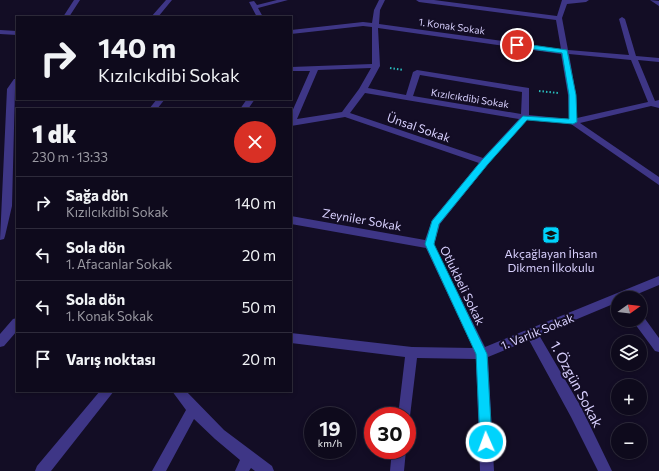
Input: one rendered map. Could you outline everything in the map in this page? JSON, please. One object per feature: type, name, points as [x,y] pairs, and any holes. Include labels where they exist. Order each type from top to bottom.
[{"type":"street","points":[[67,16],[78,0]]},
{"type":"street","points":[[155,16],[169,0]]},
{"type":"street","points":[[259,16],[252,3],[285,0]]},
{"type":"street","points":[[292,123],[345,114],[364,90],[376,66],[375,26],[377,10],[382,0]]},
{"type":"street","points":[[419,0],[499,8],[559,18]]},
{"type":"street","points":[[573,122],[572,95],[559,18],[565,1],[586,0]]},
{"type":"street","points":[[653,0],[659,4]]},
{"type":"street","points":[[622,19],[633,57],[659,108]]},
{"type":"street","name":"1. Konak Sokak","points":[[292,32],[363,24],[565,52],[659,60]]},
{"type":"street","points":[[0,32],[16,33]]},
{"type":"street","points":[[292,69],[376,66]]},
{"type":"street","points":[[292,121],[315,68]]},
{"type":"street","points":[[409,98],[417,72],[526,90],[525,117]]},
{"type":"street","points":[[0,236],[7,206],[11,89],[16,82]]},
{"type":"street","name":"Kızılcıkdibi Sokak","points":[[364,90],[525,117],[573,122]]},
{"type":"street","points":[[154,108],[160,100]]},
{"type":"street","points":[[573,122],[655,102]]},
{"type":"street","name":"Ünsal Sokak","points":[[345,114],[485,162]]},
{"type":"street","name":"Otlukbeli Sokak","points":[[487,471],[482,354],[429,244],[435,223],[485,162],[525,117]]},
{"type":"street","points":[[573,122],[659,182]]},
{"type":"street","name":"Zeyniler Sokak","points":[[292,220],[429,244]]},
{"type":"street","name":"1. Varlık Sokak","points":[[635,291],[659,280]]},
{"type":"street","name":"1. Varlık Sokak","points":[[292,338],[412,352],[482,354],[611,301]]},
{"type":"street","points":[[0,342],[16,324]]},
{"type":"street","points":[[644,327],[659,347]]},
{"type":"street","name":"1. Özgün Sokak","points":[[532,333],[576,412],[605,471]]},
{"type":"street","points":[[405,407],[412,352]]},
{"type":"street","points":[[42,471],[107,392]]},
{"type":"street","points":[[179,392],[245,465],[266,471]]},
{"type":"street","points":[[159,471],[193,409]]},
{"type":"street","points":[[397,471],[398,459]]},
{"type":"path","points":[[376,66],[417,72]]},
{"type":"path","points":[[526,90],[572,95]]},
{"type":"place","name":"Akçağlayan İhsan Dikmen İlkokulu","points":[[551,235]]},
{"type":"route","points":[[486,442],[482,354],[429,244],[435,223],[485,162],[525,117],[573,122],[572,95],[565,52],[517,45]]}]
